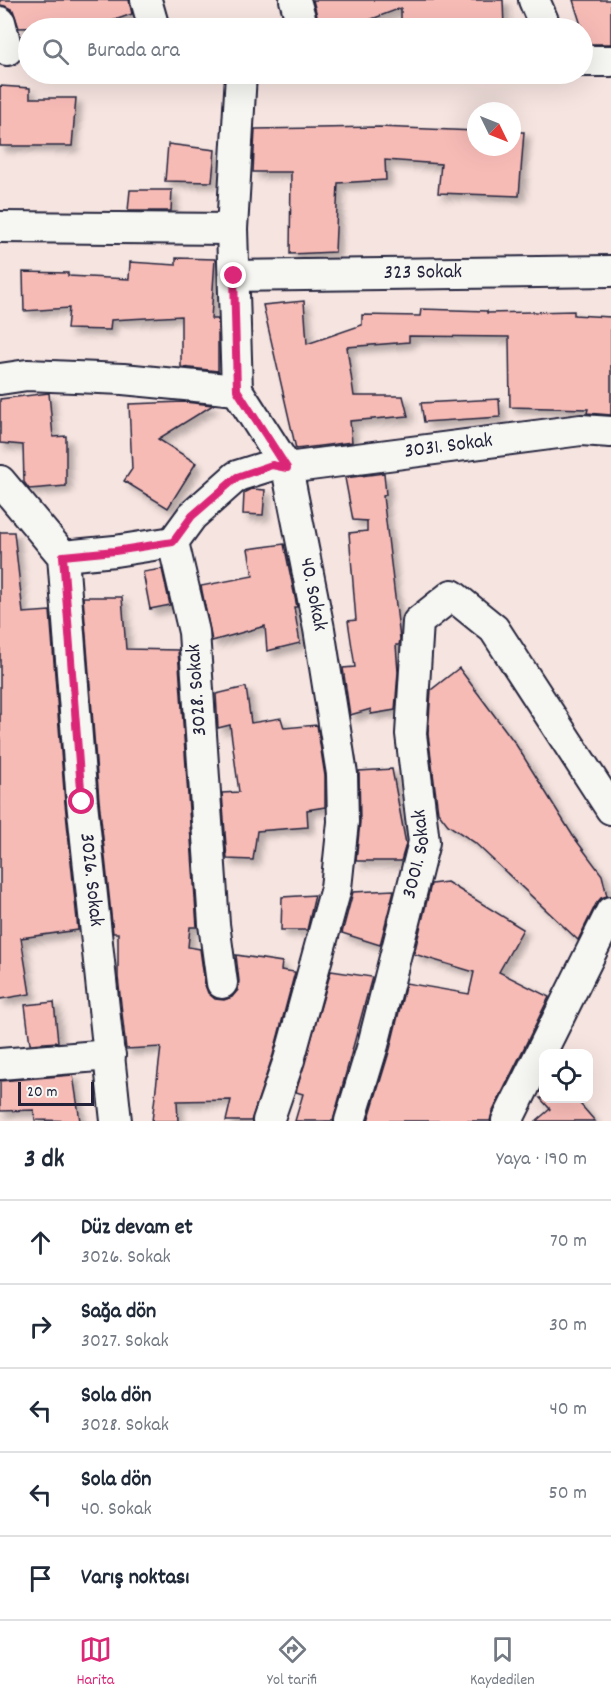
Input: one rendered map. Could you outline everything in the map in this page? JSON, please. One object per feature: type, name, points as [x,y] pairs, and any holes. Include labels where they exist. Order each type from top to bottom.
[{"type":"street","points":[[146,0],[151,18]]},
{"type":"street","points":[[295,0],[300,18]]},
{"type":"street","points":[[534,0],[542,18]]},
{"type":"street","points":[[593,61],[611,61]]},
{"type":"street","points":[[0,379],[27,375],[123,379],[237,390],[232,229],[240,84]]},
{"type":"street","points":[[0,226],[232,229]]},
{"type":"street","name":"323 Sokak","points":[[234,276],[611,271]]},
{"type":"street","name":"40. Sokak","points":[[237,390],[287,468],[319,629],[342,774],[344,822],[336,888],[289,1060],[268,1121]]},
{"type":"street","name":"3031. Sokak","points":[[287,468],[581,430],[611,432]]},
{"type":"street","points":[[0,481],[63,556],[173,542],[192,516],[237,477],[272,465],[287,468]]},
{"type":"street","name":"3028. Sokak","points":[[173,542],[194,632],[214,924],[222,983]]},
{"type":"street","name":"3026. Sokak","points":[[63,556],[82,802],[116,1121]]},
{"type":"street","name":"3001. Sokak","points":[[350,1121],[373,1045],[424,842],[411,734],[418,622],[452,595],[494,628],[611,809]]},
{"type":"street","points":[[507,1121],[611,912]]},
{"type":"street","points":[[0,1064],[110,1055]]},
{"type":"building","points":[[0,0],[129,0],[132,14],[121,18],[18,18],[18,25],[13,10],[0,5]]},
{"type":"building","points":[[313,0],[503,0],[504,18],[401,18],[401,8],[374,18],[318,18]]},
{"type":"building","points":[[573,0],[611,0],[611,44],[593,44],[593,18],[579,18]]},
{"type":"building","points":[[0,86],[30,88],[30,98],[76,98],[72,146],[0,146]]},
{"type":"building","points":[[379,127],[467,131],[467,156],[521,156],[521,132],[524,132],[519,196],[438,193],[441,164],[385,160],[386,180],[338,183],[335,252],[290,254],[291,172],[253,172],[255,129]]},
{"type":"building","points":[[168,144],[215,150],[212,182],[165,181]]},
{"type":"building","points":[[130,190],[172,190],[171,211],[128,211]]},
{"type":"building","points":[[176,258],[215,259],[211,319],[218,319],[218,371],[181,367],[181,316],[111,320],[110,330],[67,329],[69,308],[24,311],[23,272],[68,273],[68,276],[129,279],[130,262],[176,265]]},
{"type":"building","points":[[304,301],[307,344],[362,325],[362,315],[420,316],[421,309],[487,311],[487,313],[574,311],[574,315],[611,317],[611,415],[587,413],[588,409],[510,407],[509,337],[409,336],[409,342],[347,347],[354,396],[403,396],[408,416],[350,421],[352,442],[296,449],[263,305]]},
{"type":"building","points":[[49,393],[53,437],[66,436],[66,486],[29,489],[24,482],[23,445],[0,443],[0,399]]},
{"type":"building","points":[[499,399],[500,417],[424,422],[421,403]]},
{"type":"building","points":[[184,402],[213,405],[158,439],[196,463],[168,508],[124,481],[132,469],[129,404]]},
{"type":"building","points":[[384,473],[386,495],[383,496],[400,639],[399,645],[396,645],[398,672],[395,710],[371,714],[371,709],[350,715],[343,668],[355,667],[348,621],[356,620],[349,533],[367,531],[367,521],[353,520],[345,478]]},
{"type":"building","points":[[252,489],[265,490],[263,515],[243,514],[244,493]]},
{"type":"building","points":[[0,532],[14,532],[23,613],[50,611],[65,803],[78,930],[21,938],[30,994],[0,999]]},
{"type":"building","points":[[284,544],[297,607],[294,607],[300,643],[267,651],[265,626],[212,641],[201,586],[253,576],[248,549]]},
{"type":"building","points":[[162,569],[170,605],[150,609],[143,572]]},
{"type":"building","points":[[83,597],[122,597],[126,649],[178,650],[197,927],[190,927],[188,947],[200,949],[208,993],[215,999],[224,1000],[232,997],[238,990],[236,955],[282,962],[281,970],[295,972],[273,1055],[251,1121],[226,1121],[231,1100],[177,1101],[178,1121],[152,1121],[161,1047],[126,1049],[118,977],[118,933],[113,933],[99,800]]},
{"type":"building","points":[[459,668],[515,743],[573,836],[602,875],[607,896],[601,898],[596,904],[578,940],[474,842],[448,825],[438,812],[428,734],[431,690]]},
{"type":"building","points":[[246,687],[251,723],[281,718],[284,728],[317,725],[325,776],[325,807],[307,810],[308,827],[257,831],[253,860],[227,859],[222,793],[239,792],[230,725],[218,728],[216,694]]},
{"type":"building","points":[[392,769],[406,844],[401,861],[356,861],[360,822],[359,771]]},
{"type":"building","points":[[447,882],[523,929],[499,972],[549,997],[490,1121],[368,1121],[390,1049],[406,983],[469,994],[474,972],[414,954],[431,884]]},
{"type":"building","points":[[394,890],[380,945],[342,933],[353,892]]},
{"type":"building","points":[[315,895],[307,930],[281,930],[282,897]]},
{"type":"building","points":[[331,971],[372,977],[333,1121],[295,1121],[303,1094],[296,1092]]},
{"type":"building","points":[[54,1002],[58,1042],[30,1044],[25,1005]]},
{"type":"building","points":[[73,1075],[80,1121],[35,1120],[34,1110],[0,1111],[0,1081]]},
{"type":"building","points":[[545,1103],[579,1103],[595,1121],[536,1121],[550,1109]]},
{"type":"route","points":[[82,802],[63,556],[173,542],[192,516],[237,477],[272,465],[287,468],[237,390],[234,276]]}]
